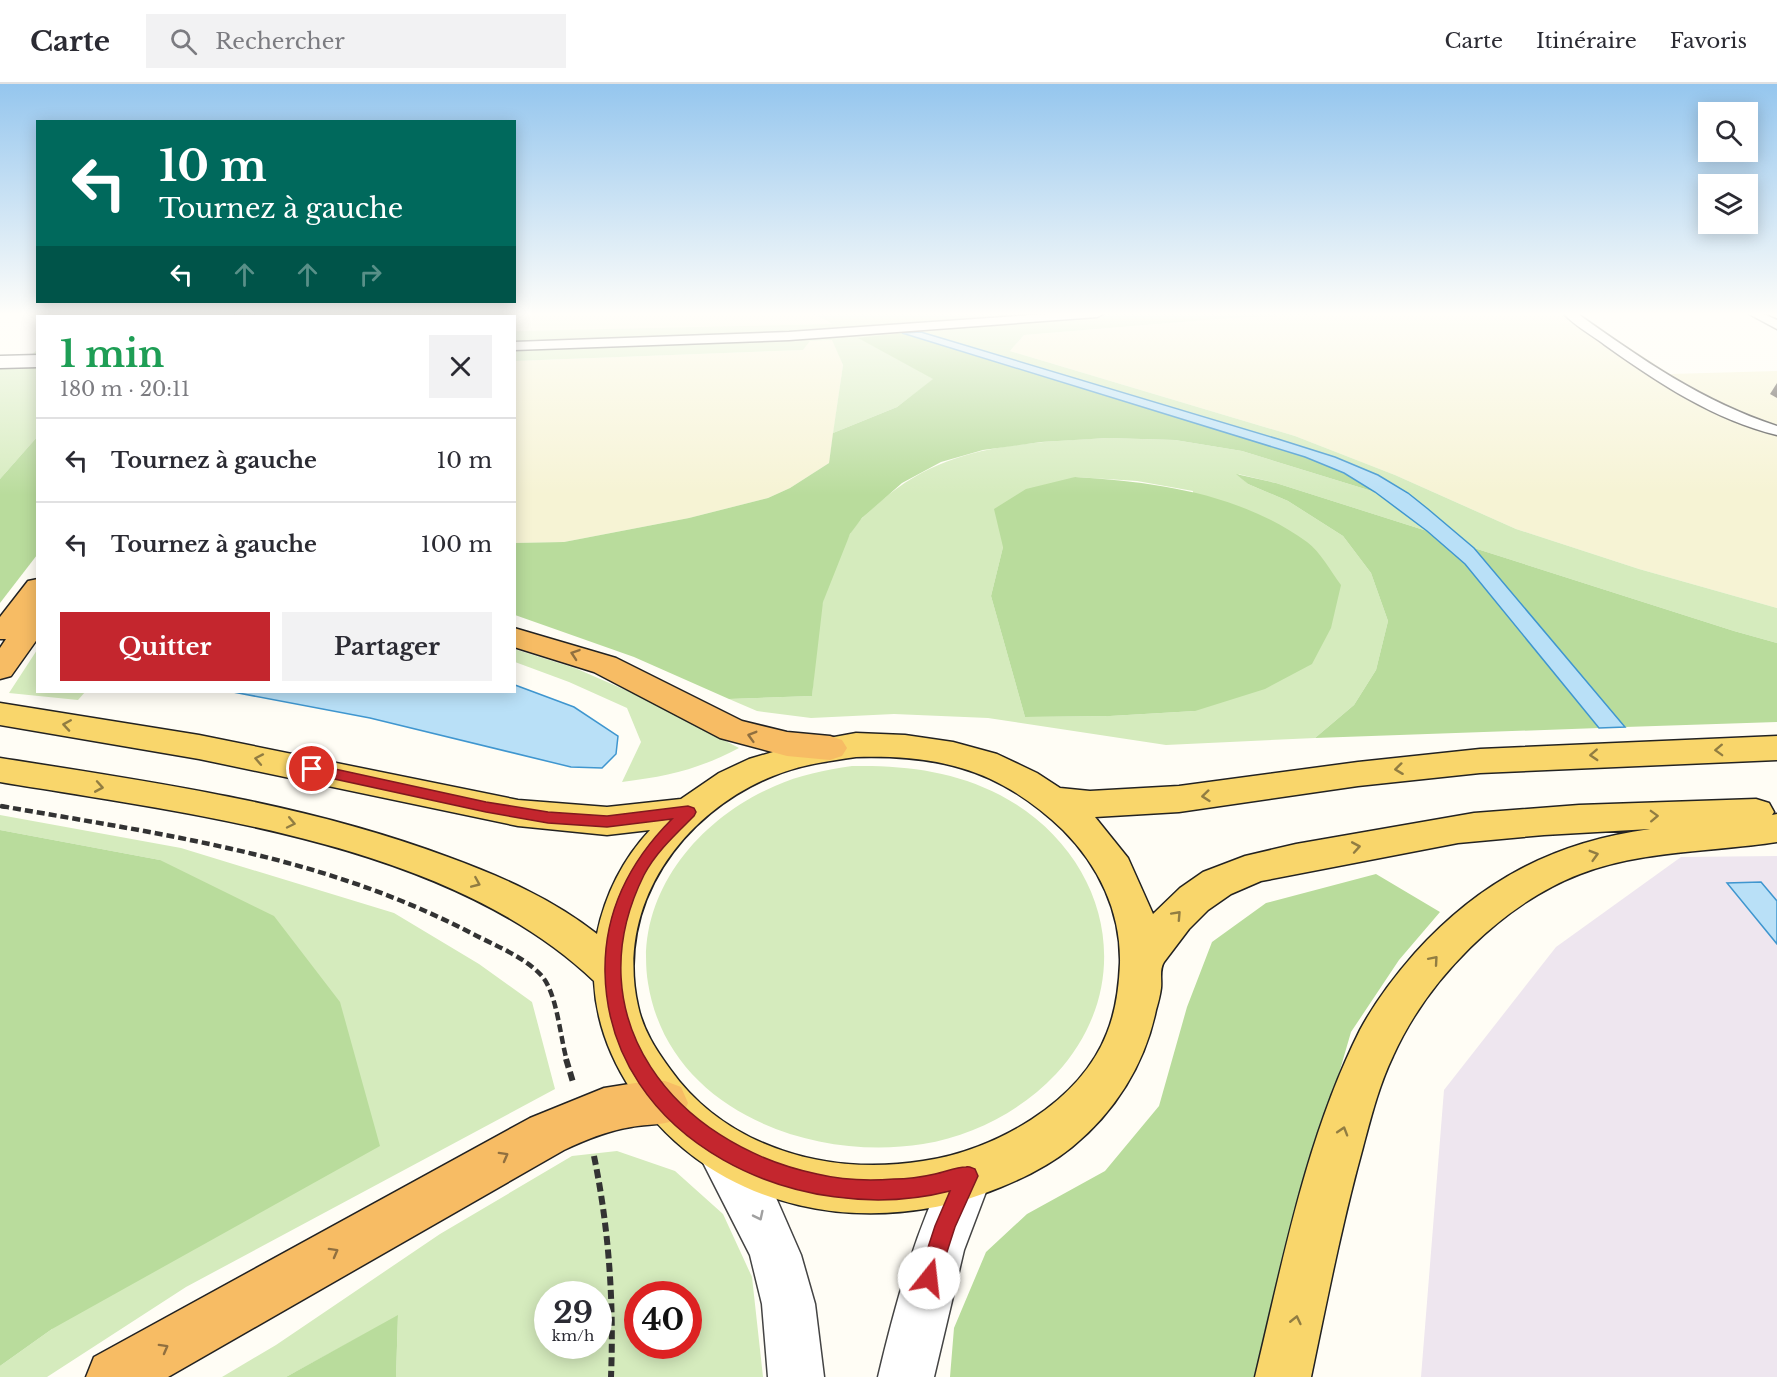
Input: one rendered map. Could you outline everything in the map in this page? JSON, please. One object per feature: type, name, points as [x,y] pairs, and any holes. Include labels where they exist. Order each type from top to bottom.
[{"type":"highway","points":[[5,652],[36,591]]},
{"type":"highway","points":[[5,652],[36,619]]},
{"type":"highway","points":[[516,638],[605,665],[732,730],[787,744],[830,748]]},
{"type":"highway","points":[[114,1377],[506,1155],[583,1116],[638,1102],[665,1102]]},
{"type":"main road","points":[[0,714],[200,747],[519,813],[607,821],[688,812]]},
{"type":"main road","points":[[865,745],[909,746],[960,755],[1009,773],[1053,800],[1092,836],[1109,858],[1122,882],[1137,924],[1142,961],[1141,989],[1125,1046],[1109,1074],[1089,1100],[1065,1124],[1036,1145],[1004,1162],[968,1176],[932,1185],[895,1190],[857,1190],[820,1185],[750,1164],[719,1147],[690,1126],[665,1102],[646,1078],[620,1026],[614,999],[613,945],[618,919],[638,871],[653,849],[688,812],[731,782],[779,761],[830,748],[865,745]]},
{"type":"main road","points":[[1053,800],[1090,804],[1179,799],[1358,774],[1480,761],[1777,748]]},
{"type":"main road","points":[[0,770],[298,824],[393,850],[483,886],[546,919],[587,947],[612,972]]},
{"type":"main road","points":[[1142,961],[1172,919],[1199,894],[1239,874],[1285,861],[1472,827],[1648,816],[1777,812]]},
{"type":"main road","points":[[1283,1377],[1319,1217],[1351,1106],[1375,1047],[1392,1015],[1436,958],[1487,908],[1536,877],[1568,863],[1624,848],[1777,828]]},
{"type":"street","points":[[719,1147],[747,1192],[775,1251],[787,1293],[796,1377]]},
{"type":"street","points":[[906,1377],[934,1257],[955,1200],[968,1176]]},
{"type":"lane","points":[[1656,374],[1698,400],[1753,424],[1777,431]]},
{"type":"path","points":[[0,806],[188,839],[318,870],[409,903],[538,969],[554,995],[561,1043],[597,1171],[609,1233],[611,1377]]},
{"type":"shaded area","points":[[516,374],[842,374],[829,463],[790,488],[768,498],[689,518],[564,542],[516,543]]},
{"type":"shaded area","points":[[1088,374],[1777,374],[1777,608],[1639,569],[1516,529],[1395,475],[1295,436]]},
{"type":"shaded area","points":[[1777,856],[1777,1377],[1421,1377],[1444,1090],[1556,947],[1681,857]]},
{"type":"green space","points":[[0,374],[36,374],[36,438],[0,479]]},
{"type":"green space","points":[[842,374],[925,374],[934,379],[897,407],[833,433]]},
{"type":"green space","points":[[924,374],[1036,374],[1305,457],[1344,473],[1375,492],[1242,451],[1175,440],[1108,438],[1041,442],[983,450],[941,462],[902,483],[862,518],[850,534],[823,602],[812,696],[729,699],[634,657],[516,615],[516,543],[564,542],[689,518],[768,498],[790,488],[829,463],[833,433],[897,407],[933,379]]},
{"type":"green space","points":[[1010,374],[1088,374],[1295,436],[1395,475],[1516,529],[1639,569],[1777,608],[1777,643],[1474,548],[1428,509],[1378,475],[1335,457],[1278,439]]},
{"type":"green space","points":[[36,438],[36,556],[0,603],[0,479]]},
{"type":"green space","points":[[1108,438],[1175,440],[1242,451],[1375,492],[1427,531],[1276,483],[1238,474],[1248,484],[1288,501],[1343,536],[1371,573],[1388,621],[1376,670],[1354,705],[1315,738],[1166,745],[988,718],[894,714],[811,718],[757,711],[729,699],[812,696],[817,635],[823,601],[842,549],[860,520],[907,482],[933,467],[989,450],[1017,445]],"holes":[[[1075,477],[1137,481],[1193,491],[1195,711],[1110,716],[1025,717],[991,596],[1003,547]]]},
{"type":"green space","points":[[1236,474],[1276,483],[1427,531],[1465,564],[1599,728],[1315,738],[1354,705],[1376,670],[1388,621],[1371,573],[1343,536],[1288,501],[1248,484]]},
{"type":"green space","points":[[1075,477],[1136,482],[1225,501],[1281,525],[1307,542],[1321,556],[1341,585],[1331,628],[1312,664],[1265,689],[1195,711],[1110,716],[1025,717],[991,596],[1003,547],[994,509],[1026,489]]},
{"type":"green space","points":[[1474,548],[1777,643],[1777,722],[1625,727]]},
{"type":"green space","points":[[516,650],[575,668],[646,699],[739,748],[682,771],[622,782],[641,742],[627,708],[569,682],[516,662]]},
{"type":"green space","points":[[36,652],[36,693],[84,693],[78,700],[9,693]]},
{"type":"green space","points":[[852,766],[910,768],[928,771],[965,780],[1000,795],[1037,820],[1066,850],[1088,884],[1100,921],[1104,960],[1098,1000],[1082,1038],[1056,1074],[1012,1110],[978,1128],[942,1140],[923,1144],[880,1147],[836,1144],[792,1134],[751,1118],[714,1094],[684,1064],[661,1027],[648,983],[646,951],[651,920],[662,891],[677,864],[697,840],[721,818],[747,800],[775,786],[812,773]]},
{"type":"green space","points":[[0,815],[181,848],[394,913],[479,964],[532,1002],[555,1089],[186,1287],[47,1377],[0,1377],[0,1366],[52,1329],[160,860],[0,830]]},
{"type":"green space","points":[[0,830],[160,860],[274,916],[340,1002],[380,1146],[52,1329],[0,1366]]},
{"type":"green space","points":[[1376,874],[1440,912],[1399,960],[1351,1032],[1311,1170],[1259,1377],[950,1377],[954,1328],[986,1252],[1027,1214],[1105,1171],[1159,1106],[1187,1007],[1212,942],[1266,903]]},
{"type":"green space","points":[[617,1151],[675,1171],[723,1214],[752,1277],[763,1377],[396,1377],[398,1316],[286,1377],[222,1377],[276,1345],[440,1234],[572,1156]]},
{"type":"green space","points":[[398,1315],[396,1377],[286,1377]]},
{"type":"water","points":[[1036,374],[1062,374],[1335,457],[1378,475],[1408,493],[1474,548],[1625,727],[1599,728],[1465,564],[1427,531],[1375,492],[1344,473],[1305,457]]},
{"type":"water","points":[[516,685],[574,707],[618,736],[616,754],[602,768],[571,767],[370,718],[238,693],[516,693]]},
{"type":"water","points":[[1761,882],[1777,901],[1777,944],[1727,883]]},
{"type":"route","points":[[312,769],[486,807],[548,817],[607,821],[688,812],[661,839],[638,871],[618,919],[613,945],[614,999],[620,1026],[632,1052],[646,1078],[665,1102],[690,1126],[719,1147],[750,1164],[820,1185],[857,1190],[895,1190],[932,1185],[968,1176],[945,1226],[929,1278]]}]
